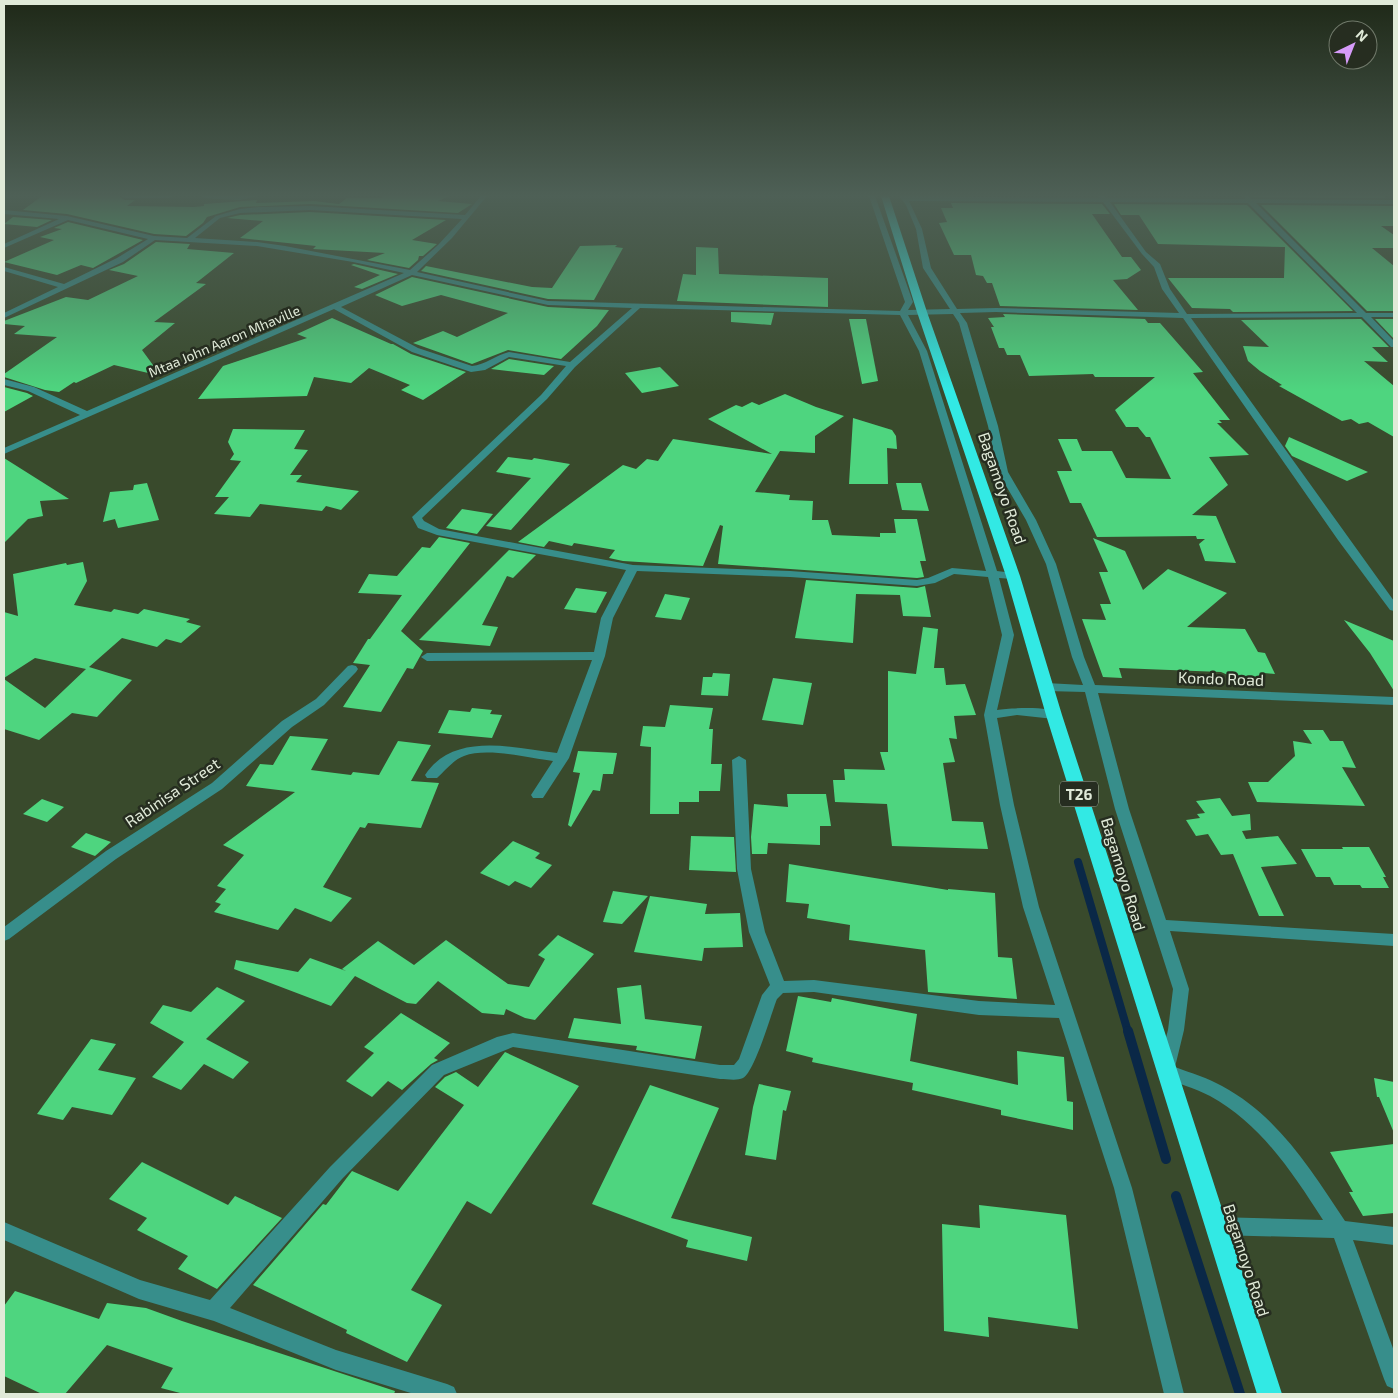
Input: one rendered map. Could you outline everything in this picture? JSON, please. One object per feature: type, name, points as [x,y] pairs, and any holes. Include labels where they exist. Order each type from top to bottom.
[{"type":"highway","name":"Bagamoyo Road","points":[[906,261],[1013,576],[1054,715],[1270,1394]]},
{"type":"street","points":[[4,316],[118,261]]},
{"type":"street","points":[[359,261],[548,303],[903,314],[922,312],[1056,311],[1187,316],[1394,314]]},
{"type":"street","name":"Mtaa John Aaron Mhaville","points":[[4,451],[86,414],[336,308],[411,273],[426,261]]},
{"type":"street","points":[[895,261],[909,302],[903,314]]},
{"type":"street","points":[[926,261],[927,268],[937,285],[962,323],[993,426],[1003,472],[1031,520],[1051,564],[1078,656],[1091,690],[1122,809],[1181,990],[1176,1030],[1166,1071],[1216,1091],[1262,1123],[1297,1164],[1340,1229],[1394,1379]]},
{"type":"street","points":[[1152,261],[1157,266],[1166,288],[1342,538],[1394,608]]},
{"type":"street","points":[[1310,261],[1394,345]]},
{"type":"street","points":[[4,269],[66,287]]},
{"type":"street","points":[[638,306],[572,365],[544,397],[417,517],[417,521],[422,526],[437,532],[633,568],[780,573],[917,583],[931,581],[952,572],[1013,576]]},
{"type":"street","points":[[336,308],[415,350],[471,369],[482,368],[509,354],[572,365]]},
{"type":"street","points":[[903,314],[923,351],[993,575],[1008,635],[990,715],[1007,805],[1031,907],[1123,1188],[1174,1394]]},
{"type":"street","points":[[4,382],[31,389],[86,414]]},
{"type":"street","points":[[538,795],[562,758],[599,656],[606,618],[633,568]]},
{"type":"street","points":[[427,657],[599,656]]},
{"type":"street","name":"Rabinisa Street","points":[[4,935],[112,855],[217,786],[287,724],[320,702],[352,669]]},
{"type":"street","name":"Kondo Road","points":[[1046,687],[1394,701]]},
{"type":"street","points":[[990,715],[1017,711],[1054,715]]},
{"type":"street","points":[[432,775],[459,754],[474,751],[496,751],[562,758]]},
{"type":"street","points":[[740,760],[744,869],[757,932],[779,987]]},
{"type":"street","points":[[1160,925],[1394,940]]},
{"type":"street","points":[[214,1311],[336,1173],[438,1070],[502,1042],[513,1040],[720,1072],[740,1072],[746,1062],[770,995],[779,987],[814,986],[979,1008],[1066,1012]]},
{"type":"street","points":[[1216,1226],[1340,1229],[1394,1236]]},
{"type":"street","points":[[4,1231],[139,1289],[214,1311],[336,1360],[446,1394]]},
{"type":"building","points":[[105,261],[93,268],[81,265],[57,275],[4,262]]},
{"type":"building","points":[[128,261],[224,261],[196,283],[206,284],[154,322],[175,323],[142,350],[161,376],[114,365],[76,383],[74,382],[59,392],[45,390],[4,377],[4,374],[57,337],[14,334],[25,326],[4,324],[4,321],[66,297],[88,300],[138,276],[109,270]]},
{"type":"building","points":[[374,261],[417,261],[409,268]]},
{"type":"building","points":[[570,261],[616,261],[594,300],[548,299],[421,271],[426,266],[532,287],[552,288]]},
{"type":"building","points":[[696,261],[719,261],[719,274],[828,278],[828,307],[677,301],[683,274],[696,275]]},
{"type":"building","points":[[973,261],[1134,261],[1141,270],[1127,279],[1113,280],[1138,310],[1000,306],[992,283],[987,283],[983,276],[976,275]]},
{"type":"building","points":[[1285,261],[1303,261],[1353,311],[1233,312],[1230,309],[1192,308],[1168,278],[1284,278]]},
{"type":"building","points":[[1317,261],[1388,261],[1394,266],[1394,311],[1367,311]]},
{"type":"building","points":[[354,264],[398,274],[362,289],[354,287],[380,275],[351,265]]},
{"type":"building","points":[[412,277],[548,307],[609,310],[597,326],[561,359],[508,350],[472,364],[413,343],[443,331],[457,337],[508,313],[441,295],[402,306],[375,295]]},
{"type":"building","points":[[731,312],[774,313],[771,325],[731,322]]},
{"type":"building","points":[[1003,314],[1145,319],[1148,323],[1160,323],[1203,372],[1193,373],[1230,420],[1219,420],[1222,423],[1217,423],[1249,455],[1209,457],[1228,485],[1192,515],[1216,516],[1236,563],[1205,561],[1199,544],[1205,539],[1197,539],[1196,536],[1097,537],[1081,503],[1070,503],[1057,471],[1072,471],[1058,439],[1077,439],[1082,451],[1112,451],[1126,478],[1171,479],[1150,437],[1146,437],[1138,427],[1126,427],[1115,410],[1155,377],[1095,377],[1093,374],[1029,376],[1020,355],[1007,355],[1004,348],[999,348],[991,327],[994,327],[988,318],[1005,317]]},
{"type":"building","points":[[332,318],[393,344],[411,354],[466,372],[423,400],[401,390],[410,385],[369,368],[351,383],[314,377],[307,396],[198,399],[223,366],[307,338],[297,334]]},
{"type":"building","points":[[849,319],[866,319],[878,381],[862,384]]},
{"type":"building","points":[[1361,319],[1389,347],[1372,347],[1388,362],[1364,361],[1394,386],[1394,437],[1368,422],[1359,424],[1351,419],[1342,421],[1279,386],[1282,385],[1248,361],[1243,346],[1269,347],[1241,320]]},
{"type":"building","points":[[1375,319],[1394,319],[1394,339]]},
{"type":"building","points":[[509,359],[554,366],[544,375],[491,369]]},
{"type":"building","points":[[660,367],[679,386],[642,393],[625,373]]},
{"type":"building","points":[[4,387],[27,393],[33,396],[4,412]]},
{"type":"building","points":[[785,394],[844,416],[815,436],[815,453],[780,451],[755,492],[790,495],[789,500],[813,501],[812,520],[828,520],[832,535],[880,537],[880,533],[896,533],[894,519],[917,519],[926,561],[920,561],[924,577],[718,564],[723,526],[720,525],[703,566],[623,561],[609,558],[615,550],[574,543],[572,546],[549,541],[544,547],[518,542],[623,465],[636,469],[647,459],[658,461],[673,439],[772,454],[708,419],[736,405],[742,407],[752,402],[759,405]]},
{"type":"building","points":[[853,418],[892,430],[896,436],[897,449],[887,448],[888,484],[849,484]]},
{"type":"building","points":[[233,429],[305,430],[294,449],[308,450],[290,475],[302,475],[296,482],[359,491],[341,510],[326,506],[322,511],[260,504],[250,517],[214,514],[229,497],[215,497],[241,461],[230,460],[234,454],[228,442]]},
{"type":"building","points":[[1289,437],[1368,472],[1347,481],[1292,456],[1285,446]]},
{"type":"building","points":[[508,457],[532,460],[534,458],[570,464],[511,530],[486,526],[531,478],[496,472]]},
{"type":"building","points":[[4,458],[69,499],[40,501],[43,516],[28,519],[4,543]]},
{"type":"building","points":[[147,483],[159,520],[118,528],[115,519],[103,522],[110,492],[133,490],[134,485]]},
{"type":"building","points":[[896,483],[921,483],[929,511],[902,510]]},
{"type":"building","points":[[462,509],[493,514],[477,534],[446,528]]},
{"type":"building","points":[[439,537],[470,543],[401,631],[423,651],[413,669],[407,668],[381,712],[343,707],[370,665],[353,663],[368,639],[370,639],[402,595],[358,593],[369,574],[397,576],[422,547],[430,548]]},
{"type":"building","points":[[1093,538],[1125,551],[1143,590],[1168,569],[1227,593],[1187,627],[1245,629],[1258,652],[1265,653],[1275,674],[1264,673],[1251,685],[1221,672],[1119,668],[1122,678],[1103,677],[1082,619],[1106,620],[1100,604],[1111,604],[1099,572],[1108,572]]},
{"type":"building","points":[[509,550],[536,555],[513,578],[507,576],[482,625],[498,627],[490,646],[419,640]]},
{"type":"building","points":[[83,562],[87,581],[74,605],[111,612],[114,609],[138,614],[144,609],[190,619],[186,622],[201,626],[181,643],[166,639],[157,647],[122,638],[89,667],[132,680],[97,717],[72,713],[39,740],[4,729],[4,679],[45,708],[86,669],[35,658],[4,678],[4,612],[18,616],[13,574],[66,563],[67,565]]},
{"type":"building","points":[[806,580],[917,588],[925,586],[931,617],[903,616],[900,595],[856,594],[853,643],[795,638]]},
{"type":"building","points":[[576,588],[607,592],[596,613],[564,609]]},
{"type":"building","points":[[665,594],[690,598],[681,620],[655,617]]},
{"type":"building","points":[[1344,620],[1394,641],[1394,691],[1370,653]]},
{"type":"building","points":[[923,627],[938,629],[934,668],[944,668],[946,685],[965,684],[976,715],[954,716],[957,739],[949,738],[955,762],[943,763],[952,821],[983,822],[988,849],[892,846],[887,804],[835,802],[833,780],[845,780],[844,769],[885,770],[880,752],[888,752],[888,671],[916,674]]},
{"type":"building","points":[[713,673],[730,674],[728,696],[701,695],[703,677],[712,677]]},
{"type":"building","points":[[773,678],[812,683],[803,725],[762,720]]},
{"type":"building","points":[[670,705],[713,708],[709,729],[713,729],[711,764],[722,764],[720,791],[699,791],[699,802],[679,802],[679,814],[650,814],[651,747],[640,746],[643,726],[665,727]]},
{"type":"building","points":[[472,708],[492,710],[490,714],[502,715],[492,738],[438,733],[449,710],[470,712]]},
{"type":"building","points":[[1303,730],[1323,730],[1330,741],[1343,741],[1356,768],[1342,767],[1365,806],[1257,802],[1248,782],[1268,782],[1295,756],[1293,741],[1312,744]]},
{"type":"building","points":[[290,736],[328,739],[311,770],[351,775],[353,772],[379,775],[398,741],[431,745],[411,781],[439,783],[421,828],[368,823],[365,828],[360,827],[323,887],[352,898],[331,922],[295,908],[278,930],[214,912],[221,904],[215,902],[226,889],[217,886],[244,855],[223,845],[295,792],[246,786],[260,764],[273,765]]},
{"type":"building","points":[[578,751],[617,753],[613,774],[603,774],[600,791],[593,790],[571,827],[568,825],[580,773],[573,772]]},
{"type":"building","points":[[787,794],[826,794],[831,826],[820,826],[820,845],[768,843],[767,854],[752,854],[751,837],[754,804],[788,807]]},
{"type":"building","points":[[1220,798],[1232,816],[1250,814],[1251,830],[1242,831],[1246,839],[1278,836],[1297,864],[1261,867],[1284,916],[1259,916],[1233,854],[1221,855],[1208,834],[1196,836],[1186,820],[1200,818],[1197,814],[1205,813],[1196,801]]},
{"type":"building","points":[[42,799],[64,807],[47,822],[23,814]]},
{"type":"building","points":[[86,833],[111,842],[95,856],[71,847]]},
{"type":"building","points":[[691,836],[734,837],[736,872],[689,870]]},
{"type":"building","points":[[513,841],[540,853],[535,858],[552,865],[531,888],[515,881],[509,886],[480,873]]},
{"type":"building","points":[[1342,847],[1369,847],[1386,877],[1383,877],[1389,888],[1334,885],[1330,877],[1316,877],[1301,849],[1343,849]]},
{"type":"building","points":[[789,864],[948,890],[995,893],[998,957],[1012,958],[1017,999],[928,992],[925,950],[849,940],[850,925],[807,918],[809,904],[786,902]]},
{"type":"building","points":[[613,891],[648,896],[622,924],[603,922]]},
{"type":"building","points":[[650,896],[707,904],[705,914],[740,913],[743,947],[704,948],[702,961],[634,952]]},
{"type":"building","points":[[558,935],[594,954],[535,1020],[525,1018],[506,1009],[504,1015],[482,1013],[438,981],[416,1004],[407,1003],[355,976],[331,1006],[234,969],[236,960],[298,972],[310,958],[346,971],[342,969],[378,941],[414,965],[446,940],[508,984],[529,987],[545,959],[538,955]]},
{"type":"building","points":[[641,985],[645,1019],[702,1026],[695,1059],[636,1050],[637,1046],[568,1038],[574,1018],[621,1024],[617,988]]},
{"type":"building","points":[[217,987],[245,1001],[206,1039],[249,1062],[233,1079],[204,1064],[181,1090],[152,1077],[184,1042],[150,1023],[163,1005],[191,1012]]},
{"type":"building","points":[[798,996],[831,1002],[832,998],[917,1014],[910,1061],[1018,1085],[1017,1051],[1064,1057],[1067,1101],[1073,1102],[1073,1130],[1001,1115],[1001,1110],[912,1090],[913,1083],[812,1062],[813,1058],[786,1051]]},
{"type":"building","points":[[401,1013],[450,1043],[434,1058],[438,1060],[402,1090],[388,1081],[372,1097],[346,1081],[374,1053],[364,1047]]},
{"type":"building","points":[[91,1039],[116,1044],[98,1070],[136,1078],[112,1115],[72,1107],[63,1120],[37,1114]]},
{"type":"building","points":[[505,1052],[579,1086],[491,1214],[467,1201],[411,1290],[442,1305],[407,1362],[346,1333],[347,1330],[253,1285],[323,1204],[326,1205],[352,1171],[398,1191],[464,1105],[435,1087],[445,1077],[456,1072],[478,1087]]},
{"type":"building","points":[[1374,1078],[1394,1082],[1394,1133],[1379,1097],[1377,1097]]},
{"type":"building","points":[[759,1084],[791,1091],[786,1111],[783,1110],[776,1160],[745,1155]]},
{"type":"building","points":[[650,1085],[719,1108],[671,1218],[752,1237],[747,1261],[686,1247],[688,1240],[592,1204]]},
{"type":"building","points":[[1394,1144],[1394,1213],[1363,1216],[1349,1192],[1353,1192],[1330,1152]]},
{"type":"building","points":[[142,1162],[228,1205],[235,1196],[282,1218],[217,1289],[178,1269],[188,1256],[137,1230],[147,1218],[109,1199]]},
{"type":"building","points":[[979,1205],[1066,1215],[1078,1329],[988,1317],[989,1337],[944,1331],[942,1224],[980,1228]]},
{"type":"building","points":[[15,1291],[99,1319],[107,1303],[146,1308],[395,1391],[394,1394],[184,1394],[161,1388],[173,1368],[107,1345],[65,1394],[42,1394],[4,1376],[4,1306]]},
{"type":"waterway","points":[[1078,862],[1128,1032]]},
{"type":"waterway","points":[[1128,1031],[1166,1159]]},
{"type":"waterway","points":[[1176,1196],[1240,1394]]}]
